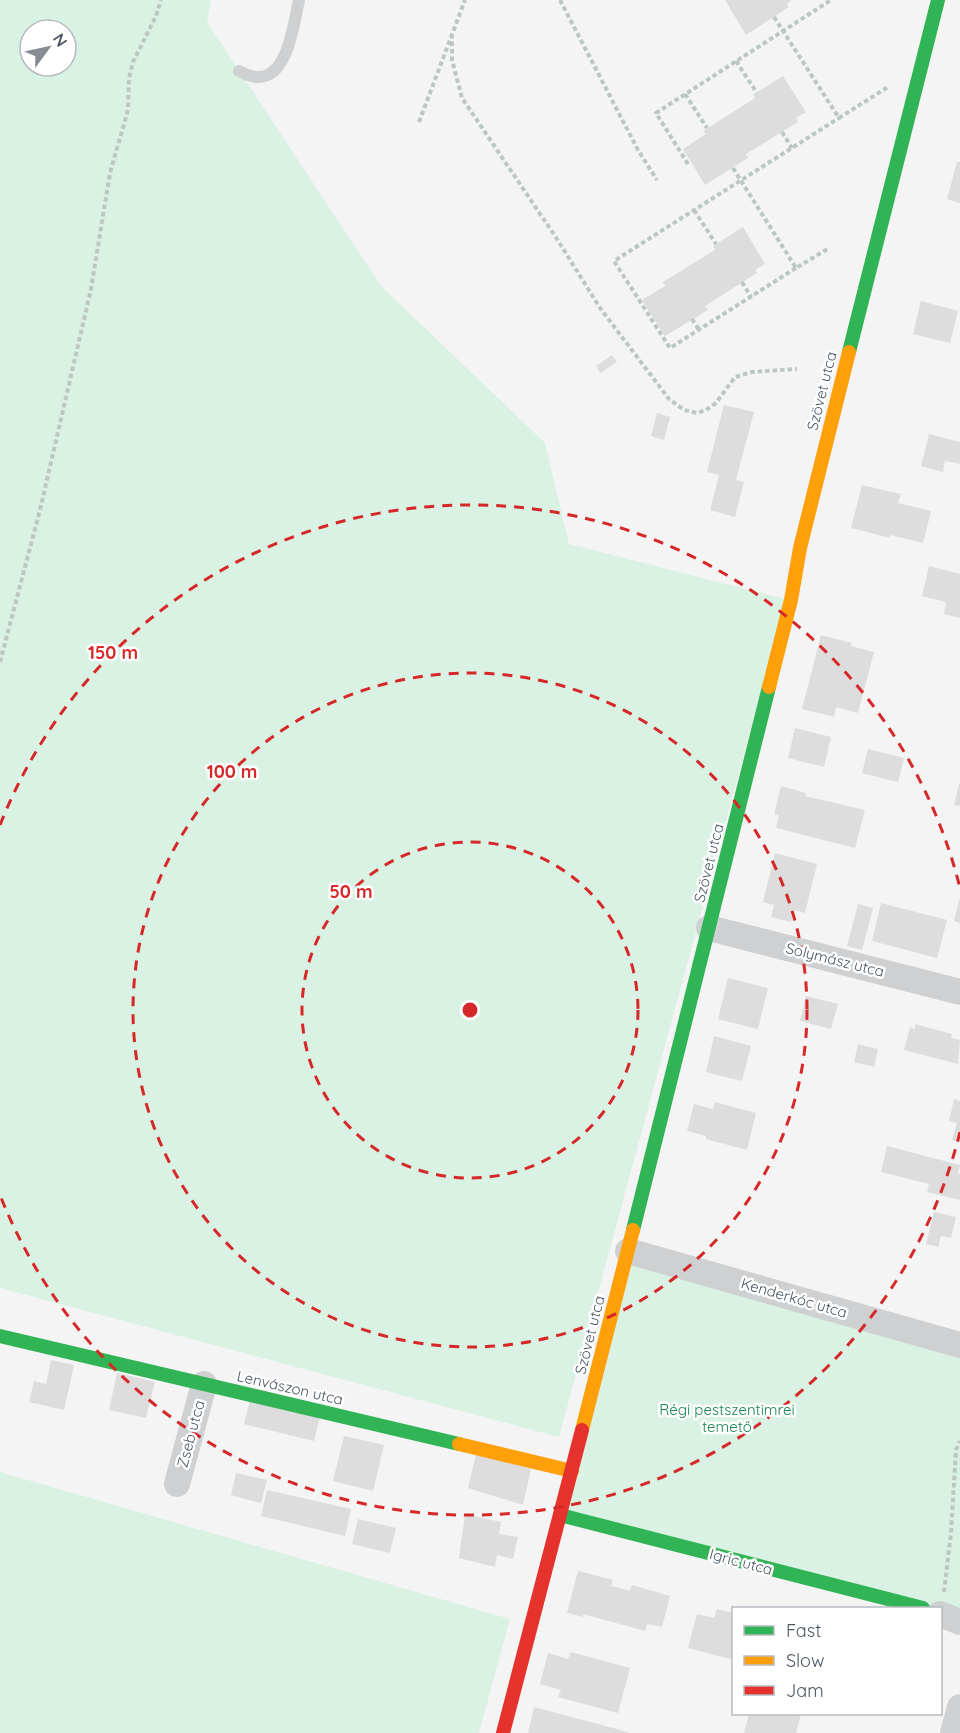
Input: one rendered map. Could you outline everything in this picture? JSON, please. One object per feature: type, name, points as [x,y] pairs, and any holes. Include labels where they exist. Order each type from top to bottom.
[{"type":"street","name":"Szövet utca","points":[[503,1733],[628,1251],[791,600],[800,548],[938,0]]},
{"type":"street","name":"Solymász utca","points":[[709,928],[960,992]]},
{"type":"street","name":"Kenderkóc utca","points":[[628,1251],[960,1345]]},
{"type":"street","name":"Lenvászon utca","points":[[0,1336],[572,1471]]},
{"type":"street","name":"Zseb utca","points":[[177,1484],[204,1384]]},
{"type":"street","name":"Igric utca","points":[[560,1515],[918,1607]]},
{"type":"street","points":[[942,1608],[960,1622]]},
{"type":"street","points":[[953,1733],[960,1707]]},
{"type":"lane","points":[[239,71],[258,77],[267,75],[279,66],[288,49],[299,0]]},
{"type":"path","points":[[0,662],[40,510],[91,289],[110,173],[128,110],[129,78],[133,62],[156,16],[161,0]]},
{"type":"path","points":[[419,122],[465,0]]},
{"type":"path","points":[[560,0],[638,150],[657,180]]},
{"type":"path","points":[[688,164],[656,113],[831,0]]},
{"type":"path","points":[[774,17],[839,118]]},
{"type":"path","points":[[453,33],[452,60],[462,98],[551,230],[600,308],[669,399],[684,410],[697,413],[716,403],[735,377],[752,372],[797,369]]},
{"type":"path","points":[[736,61],[757,93]]},
{"type":"path","points":[[685,94],[707,128]]},
{"type":"path","points":[[829,248],[670,348],[614,261],[869,99]]},
{"type":"path","points":[[782,132],[792,148]]},
{"type":"path","points":[[732,168],[796,268]]},
{"type":"path","points":[[694,210],[716,244]]},
{"type":"path","points":[[742,282],[751,297]]},
{"type":"path","points":[[692,319],[699,330]]},
{"type":"path","points":[[940,1607],[951,1533],[956,1450],[960,1442]]},
{"type":"green space","points":[[0,0],[211,0],[207,22],[381,286],[545,443],[569,544],[786,599],[559,1437],[0,1288]]},
{"type":"green space","name":"Régi pestszentimrei temető","points":[[628,1251],[960,1345],[960,1622],[942,1617],[942,1607],[904,1607],[560,1515]]},
{"type":"green space","points":[[0,1472],[510,1619],[479,1733],[0,1733]]},
{"type":"building","points":[[725,0],[792,0],[787,4],[789,7],[746,35]]},
{"type":"building","points":[[783,76],[806,112],[796,118],[798,122],[746,154],[748,158],[705,185],[683,149],[706,134],[703,131],[755,98],[753,95]]},
{"type":"building","points":[[957,162],[960,162],[960,203],[947,199]]},
{"type":"building","points":[[743,227],[765,264],[755,270],[757,273],[705,306],[708,310],[665,336],[642,300],[665,286],[663,282],[715,250],[713,246]]},
{"type":"building","points":[[921,301],[958,311],[950,343],[913,334]]},
{"type":"building","points":[[612,355],[617,362],[600,373],[596,366]]},
{"type":"building","points":[[724,405],[754,412],[736,480],[744,482],[735,517],[710,510],[719,475],[707,472]]},
{"type":"building","points":[[657,413],[670,417],[664,440],[651,436]]},
{"type":"building","points":[[929,434],[960,442],[960,464],[945,461],[943,472],[921,466]]},
{"type":"building","points":[[862,485],[901,494],[898,503],[931,511],[923,543],[890,535],[890,538],[851,528]]},
{"type":"building","points":[[929,566],[960,574],[960,618],[944,614],[946,602],[922,596]]},
{"type":"building","points":[[821,635],[852,643],[851,646],[874,652],[858,713],[836,707],[834,717],[802,709]]},
{"type":"building","points":[[795,728],[831,737],[824,767],[788,758]]},
{"type":"building","points":[[868,749],[904,758],[898,782],[862,773]]},
{"type":"building","points":[[960,784],[960,806],[954,805]]},
{"type":"building","points":[[781,786],[806,793],[805,796],[865,810],[855,848],[776,828],[779,815],[774,814]]},
{"type":"building","points":[[775,853],[817,864],[805,913],[794,910],[791,922],[771,917],[774,905],[763,902]]},
{"type":"building","points":[[960,900],[960,923],[954,921]]},
{"type":"building","points":[[881,903],[947,920],[937,958],[872,941]]},
{"type":"building","points":[[858,904],[873,908],[862,950],[847,946]]},
{"type":"building","points":[[728,978],[768,988],[758,1029],[718,1019]]},
{"type":"building","points":[[806,996],[838,1004],[831,1029],[800,1021]]},
{"type":"building","points":[[915,1024],[952,1034],[951,1038],[960,1040],[958,1064],[904,1050],[910,1027],[915,1029]]},
{"type":"building","points":[[714,1036],[751,1046],[742,1081],[706,1072]]},
{"type":"building","points":[[858,1044],[878,1049],[874,1067],[854,1062]]},
{"type":"building","points":[[954,1099],[960,1101],[960,1142],[952,1140],[957,1123],[949,1121]]},
{"type":"building","points":[[715,1102],[756,1113],[747,1150],[706,1139],[706,1136],[687,1131],[694,1104],[713,1109]]},
{"type":"building","points":[[887,1146],[960,1165],[958,1174],[960,1174],[960,1200],[927,1192],[929,1184],[881,1172]]},
{"type":"building","points":[[934,1212],[956,1217],[951,1238],[941,1236],[938,1247],[926,1244]]},
{"type":"building","points":[[51,1360],[74,1365],[64,1410],[29,1402],[34,1381],[46,1384]]},
{"type":"building","points":[[117,1373],[155,1382],[146,1418],[109,1410]]},
{"type":"building","points":[[250,1400],[320,1416],[314,1441],[244,1424]]},
{"type":"building","points":[[344,1436],[384,1445],[373,1491],[333,1481]]},
{"type":"building","points":[[476,1454],[531,1469],[523,1505],[468,1488]]},
{"type":"building","points":[[236,1473],[267,1480],[261,1503],[231,1495]]},
{"type":"building","points":[[267,1490],[351,1509],[345,1536],[261,1516]]},
{"type":"building","points":[[465,1514],[501,1522],[499,1534],[518,1537],[513,1559],[497,1555],[495,1567],[459,1558]]},
{"type":"building","points":[[358,1519],[396,1528],[390,1553],[352,1544]]},
{"type":"building","points":[[578,1571],[613,1580],[611,1586],[630,1591],[632,1585],[670,1596],[662,1627],[647,1624],[645,1631],[583,1614],[583,1617],[567,1613]]},
{"type":"building","points":[[717,1609],[732,1613],[732,1659],[688,1648],[697,1614],[714,1618]]},
{"type":"building","points":[[571,1652],[630,1668],[618,1713],[558,1697],[561,1690],[540,1684],[548,1653],[568,1659]]},
{"type":"building","points":[[534,1707],[628,1732],[628,1733],[528,1733]]},
{"type":"building","points":[[749,1715],[801,1715],[796,1733],[744,1733]]},
{"type":"traffic: fast","points":[[849,352],[938,0]]},
{"type":"traffic: fast","points":[[633,1230],[769,687]]},
{"type":"traffic: fast","points":[[0,1336],[459,1444]]},
{"type":"traffic: fast","points":[[560,1515],[919,1607]]},
{"type":"traffic: slow","points":[[769,687],[791,600],[800,548],[849,352]]},
{"type":"traffic: slow","points":[[582,1430],[633,1230]]},
{"type":"traffic: slow","points":[[459,1444],[572,1471]]},
{"type":"traffic: jam","points":[[503,1733],[582,1430]]}]
